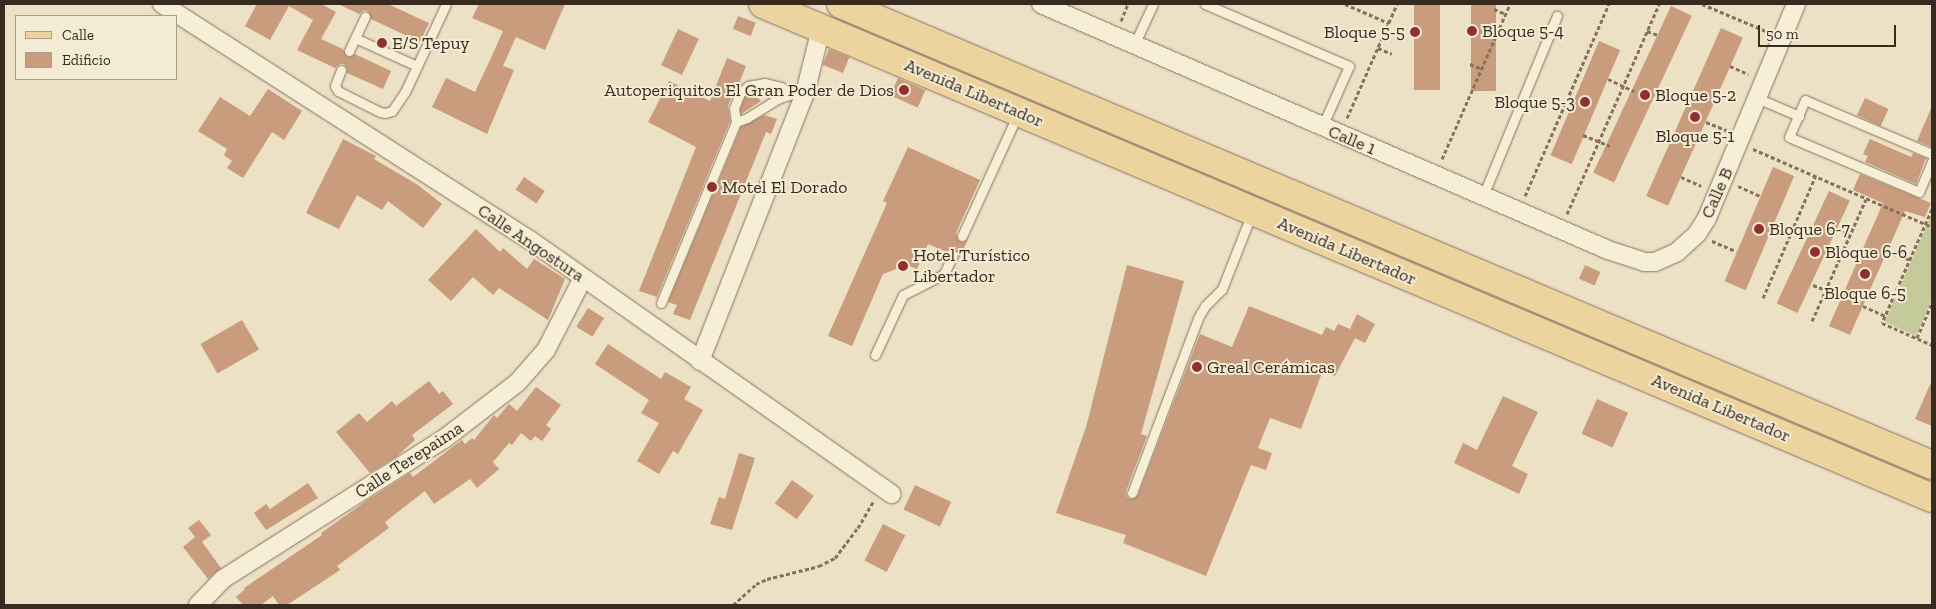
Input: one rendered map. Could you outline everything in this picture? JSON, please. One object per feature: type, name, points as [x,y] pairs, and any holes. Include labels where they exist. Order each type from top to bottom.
[{"type":"main road","name":"Avenida Libertador","points":[[763,4],[1932,498]]},
{"type":"main road","name":"Avenida Libertador","points":[[840,4],[1932,465]]},
{"type":"street","name":"Calle Angostura","points":[[162,4],[530,240],[887,490]]},
{"type":"street","name":"Calle 1","points":[[1041,4],[1560,230],[1636,260],[1655,262],[1667,258]]},
{"type":"street","name":"Calle B","points":[[1667,258],[1677,252],[1697,234],[1707,218],[1782,38],[1792,5]]},
{"type":"street","points":[[700,360],[821,29]]},
{"type":"street","name":"Calle Terepaima","points":[[198,605],[223,579],[444,439],[518,382],[546,350],[582,278]]},
{"type":"lane","points":[[341,70],[334,86],[338,90],[385,113],[397,105],[446,4]]},
{"type":"lane","points":[[1134,45],[1153,4]]},
{"type":"lane","points":[[1205,4],[1349,66],[1322,127]]},
{"type":"lane","points":[[349,51],[365,16]]},
{"type":"lane","points":[[1483,196],[1557,16]]},
{"type":"lane","points":[[355,38],[417,66]]},
{"type":"lane","points":[[662,303],[736,122],[735,103],[740,93],[748,86],[759,83],[771,84],[798,93]]},
{"type":"lane","points":[[736,122],[798,93]]},
{"type":"lane","points":[[1757,98],[1799,116]]},
{"type":"lane","points":[[1932,154],[1805,100],[1790,138],[1919,192],[1932,161]]},
{"type":"lane","points":[[962,236],[1019,112]]},
{"type":"lane","points":[[1132,493],[1198,318],[1205,306],[1222,289],[1253,211]]},
{"type":"lane","points":[[875,355],[903,295],[944,274],[953,255]]},
{"type":"path","points":[[1345,4],[1389,23]]},
{"type":"path","points":[[1340,134],[1397,4]]},
{"type":"path","points":[[1435,175],[1510,4]]},
{"type":"path","points":[[1518,212],[1609,4]]},
{"type":"path","points":[[1560,230],[1659,4]]},
{"type":"path","points":[[1702,4],[1782,38]]},
{"type":"path","points":[[1494,9],[1506,14]]},
{"type":"path","points":[[1647,30],[1658,35]]},
{"type":"path","points":[[1378,48],[1392,54]]},
{"type":"path","points":[[1470,64],[1482,69]]},
{"type":"path","points":[[1608,79],[1634,91]]},
{"type":"path","points":[[1583,135],[1610,146]]},
{"type":"path","points":[[1738,143],[1932,227]]},
{"type":"path","points":[[1762,298],[1816,177]]},
{"type":"path","points":[[1724,180],[1760,196]]},
{"type":"path","points":[[1812,321],[1866,199]]},
{"type":"path","points":[[1932,209],[1882,323],[1932,345]]},
{"type":"path","points":[[1837,230],[1850,235]]},
{"type":"path","points":[[1697,234],[1736,252]]},
{"type":"path","points":[[1887,251],[1910,260]]},
{"type":"path","points":[[1813,285],[1826,290]]},
{"type":"path","points":[[1917,338],[1932,304]]},
{"type":"path","points":[[1863,306],[1885,316]]},
{"type":"path","points":[[732,605],[756,584],[785,573],[819,566],[835,558],[887,490]]},
{"type":"green space","points":[[1932,213],[1932,299],[1916,336],[1885,322]]},
{"type":"building","points":[[257,4],[321,4],[336,12],[321,39],[343,49],[346,56],[350,57],[355,54],[391,71],[383,89],[347,73],[344,64],[340,64],[335,68],[297,50],[313,20],[289,6],[270,40],[245,26]]},
{"type":"building","points":[[338,4],[388,4],[429,23],[420,42],[371,19],[368,11],[364,10],[359,14]]},
{"type":"building","points":[[479,4],[565,4],[545,50],[516,37],[503,66],[514,70],[487,134],[432,107],[446,78],[475,92],[490,60],[503,31],[472,18]]},
{"type":"building","points":[[1414,4],[1440,4],[1440,90],[1414,90]]},
{"type":"building","points":[[1471,4],[1496,4],[1496,91],[1471,91]]},
{"type":"building","name":"Bloque 5-2","points":[[1671,6],[1692,16],[1614,182],[1593,173]]},
{"type":"building","points":[[738,16],[756,23],[751,36],[733,29]]},
{"type":"building","name":"Bloque 5-1","points":[[1721,28],[1743,38],[1668,206],[1646,196]]},
{"type":"building","points":[[678,29],[699,39],[682,75],[661,65]]},
{"type":"building","name":"Bloque 5-3","points":[[1599,41],[1620,50],[1572,164],[1551,155]]},
{"type":"building","points":[[829,49],[849,57],[843,73],[823,65]]},
{"type":"building","points":[[727,58],[746,66],[740,81],[742,83],[734,90],[728,106],[730,121],[657,297],[639,291],[696,147],[648,122],[669,81],[710,101]]},
{"type":"building","points":[[898,78],[925,90],[918,108],[890,95]]},
{"type":"building","points":[[268,89],[302,111],[284,140],[272,132],[243,178],[227,168],[232,161],[224,155],[227,149],[198,131],[220,97],[250,116]]},
{"type":"building","points":[[751,92],[761,101],[741,114],[740,109],[745,97]]},
{"type":"building","points":[[1865,98],[1889,109],[1881,126],[1857,115]]},
{"type":"building","points":[[1932,106],[1932,147],[1917,141]]},
{"type":"building","points":[[764,115],[777,119],[771,134],[766,132],[690,320],[673,314],[677,305],[668,302],[741,127]]},
{"type":"building","points":[[343,139],[376,156],[374,159],[418,185],[442,204],[423,228],[388,201],[382,210],[357,195],[339,229],[306,213]]},
{"type":"building","points":[[1870,139],[1911,157],[1913,153],[1926,158],[1916,184],[1865,162],[1868,156],[1863,154]]},
{"type":"building","points":[[908,147],[980,180],[956,233],[959,241],[963,242],[968,239],[959,258],[955,249],[947,252],[928,244],[917,269],[907,265],[883,274],[852,346],[828,336],[887,203],[883,201]]},
{"type":"building","name":"Bloque 6-7","points":[[1773,167],[1794,176],[1746,290],[1725,281]]},
{"type":"building","name":"Bloque 6-5","points":[[1860,174],[1931,203],[1925,217],[1905,211],[1850,335],[1829,326],[1883,203],[1853,190]]},
{"type":"building","points":[[524,177],[545,191],[536,203],[516,189]]},
{"type":"building","name":"Bloque 6-6","points":[[1829,191],[1850,201],[1797,313],[1777,303]]},
{"type":"building","points":[[476,229],[500,252],[503,248],[527,269],[534,259],[565,279],[548,320],[499,288],[493,295],[473,277],[451,301],[428,280]]},
{"type":"building","name":"Greal Cerámicas","points":[[1127,265],[1184,281],[1141,434],[1147,436],[1126,491],[1127,497],[1130,499],[1138,495],[1200,334],[1232,347],[1249,306],[1322,335],[1326,327],[1334,331],[1338,324],[1350,329],[1357,314],[1375,324],[1365,343],[1355,338],[1335,376],[1323,370],[1301,429],[1270,418],[1258,448],[1272,453],[1266,470],[1251,465],[1206,576],[1123,543],[1126,535],[1056,513],[1086,427]]},
{"type":"building","points":[[1585,265],[1601,272],[1594,286],[1579,279]]},
{"type":"building","points":[[588,308],[604,318],[592,337],[576,327]]},
{"type":"building","points":[[242,320],[259,349],[217,373],[200,344]]},
{"type":"building","points":[[608,344],[661,379],[665,372],[691,387],[684,399],[703,410],[678,454],[673,451],[659,474],[637,461],[659,423],[641,413],[649,400],[595,364]]},
{"type":"building","points":[[1932,380],[1932,426],[1915,419]]},
{"type":"building","points":[[429,381],[439,394],[443,391],[453,404],[412,435],[415,440],[396,457],[370,473],[336,432],[359,413],[367,422],[392,401],[396,406]]},
{"type":"building","points":[[536,387],[561,405],[546,425],[551,429],[542,441],[535,436],[531,441],[521,433],[512,445],[509,443],[493,462],[499,469],[477,488],[470,479],[434,504],[425,491],[385,522],[389,528],[337,566],[340,570],[287,605],[279,605],[273,596],[261,605],[243,605],[236,597],[244,588],[322,535],[321,533],[369,499],[410,473],[413,477],[462,440],[465,444],[472,438],[474,440],[494,415],[497,418],[509,404],[517,411]]},
{"type":"building","points":[[1503,396],[1538,412],[1512,466],[1528,474],[1519,494],[1454,463],[1463,443],[1477,450]]},
{"type":"building","points":[[1597,399],[1628,413],[1613,448],[1582,434]]},
{"type":"building","points":[[739,453],[755,458],[732,530],[710,524],[719,497],[725,499]]},
{"type":"building","points":[[792,480],[814,496],[797,519],[775,503]]},
{"type":"building","points":[[308,483],[318,498],[266,530],[254,513],[266,504],[270,509]]},
{"type":"building","points":[[915,485],[951,502],[940,526],[904,509]]},
{"type":"building","points":[[199,520],[211,535],[202,542],[221,568],[208,579],[183,547],[195,537],[188,528]]},
{"type":"building","points":[[883,524],[905,535],[887,572],[864,561]]},
{"type":"place","name":"Bloque 5-4","points":[[1472,31]]},
{"type":"place","name":"Bloque 5-5","points":[[1415,32]]},
{"type":"place","name":"E/S Tepuy","points":[[382,43]]},
{"type":"place","name":"Autoperiquitos El Gran Poder de Dios","points":[[904,90]]},
{"type":"place","name":"Bloque 5-2","points":[[1645,95]]},
{"type":"place","name":"Bloque 5-3","points":[[1585,102]]},
{"type":"place","name":"Bloque 5-1","points":[[1695,117]]},
{"type":"place","name":"Motel El Dorado","points":[[712,187]]},
{"type":"place","name":"Bloque 6-7","points":[[1759,229]]},
{"type":"place","name":"Bloque 6-6","points":[[1815,252]]},
{"type":"place","name":"Hotel Turístico Libertador","points":[[903,266]]},
{"type":"place","name":"Bloque 6-5","points":[[1865,274]]},
{"type":"place","name":"Greal Cerámicas","points":[[1197,367]]}]
